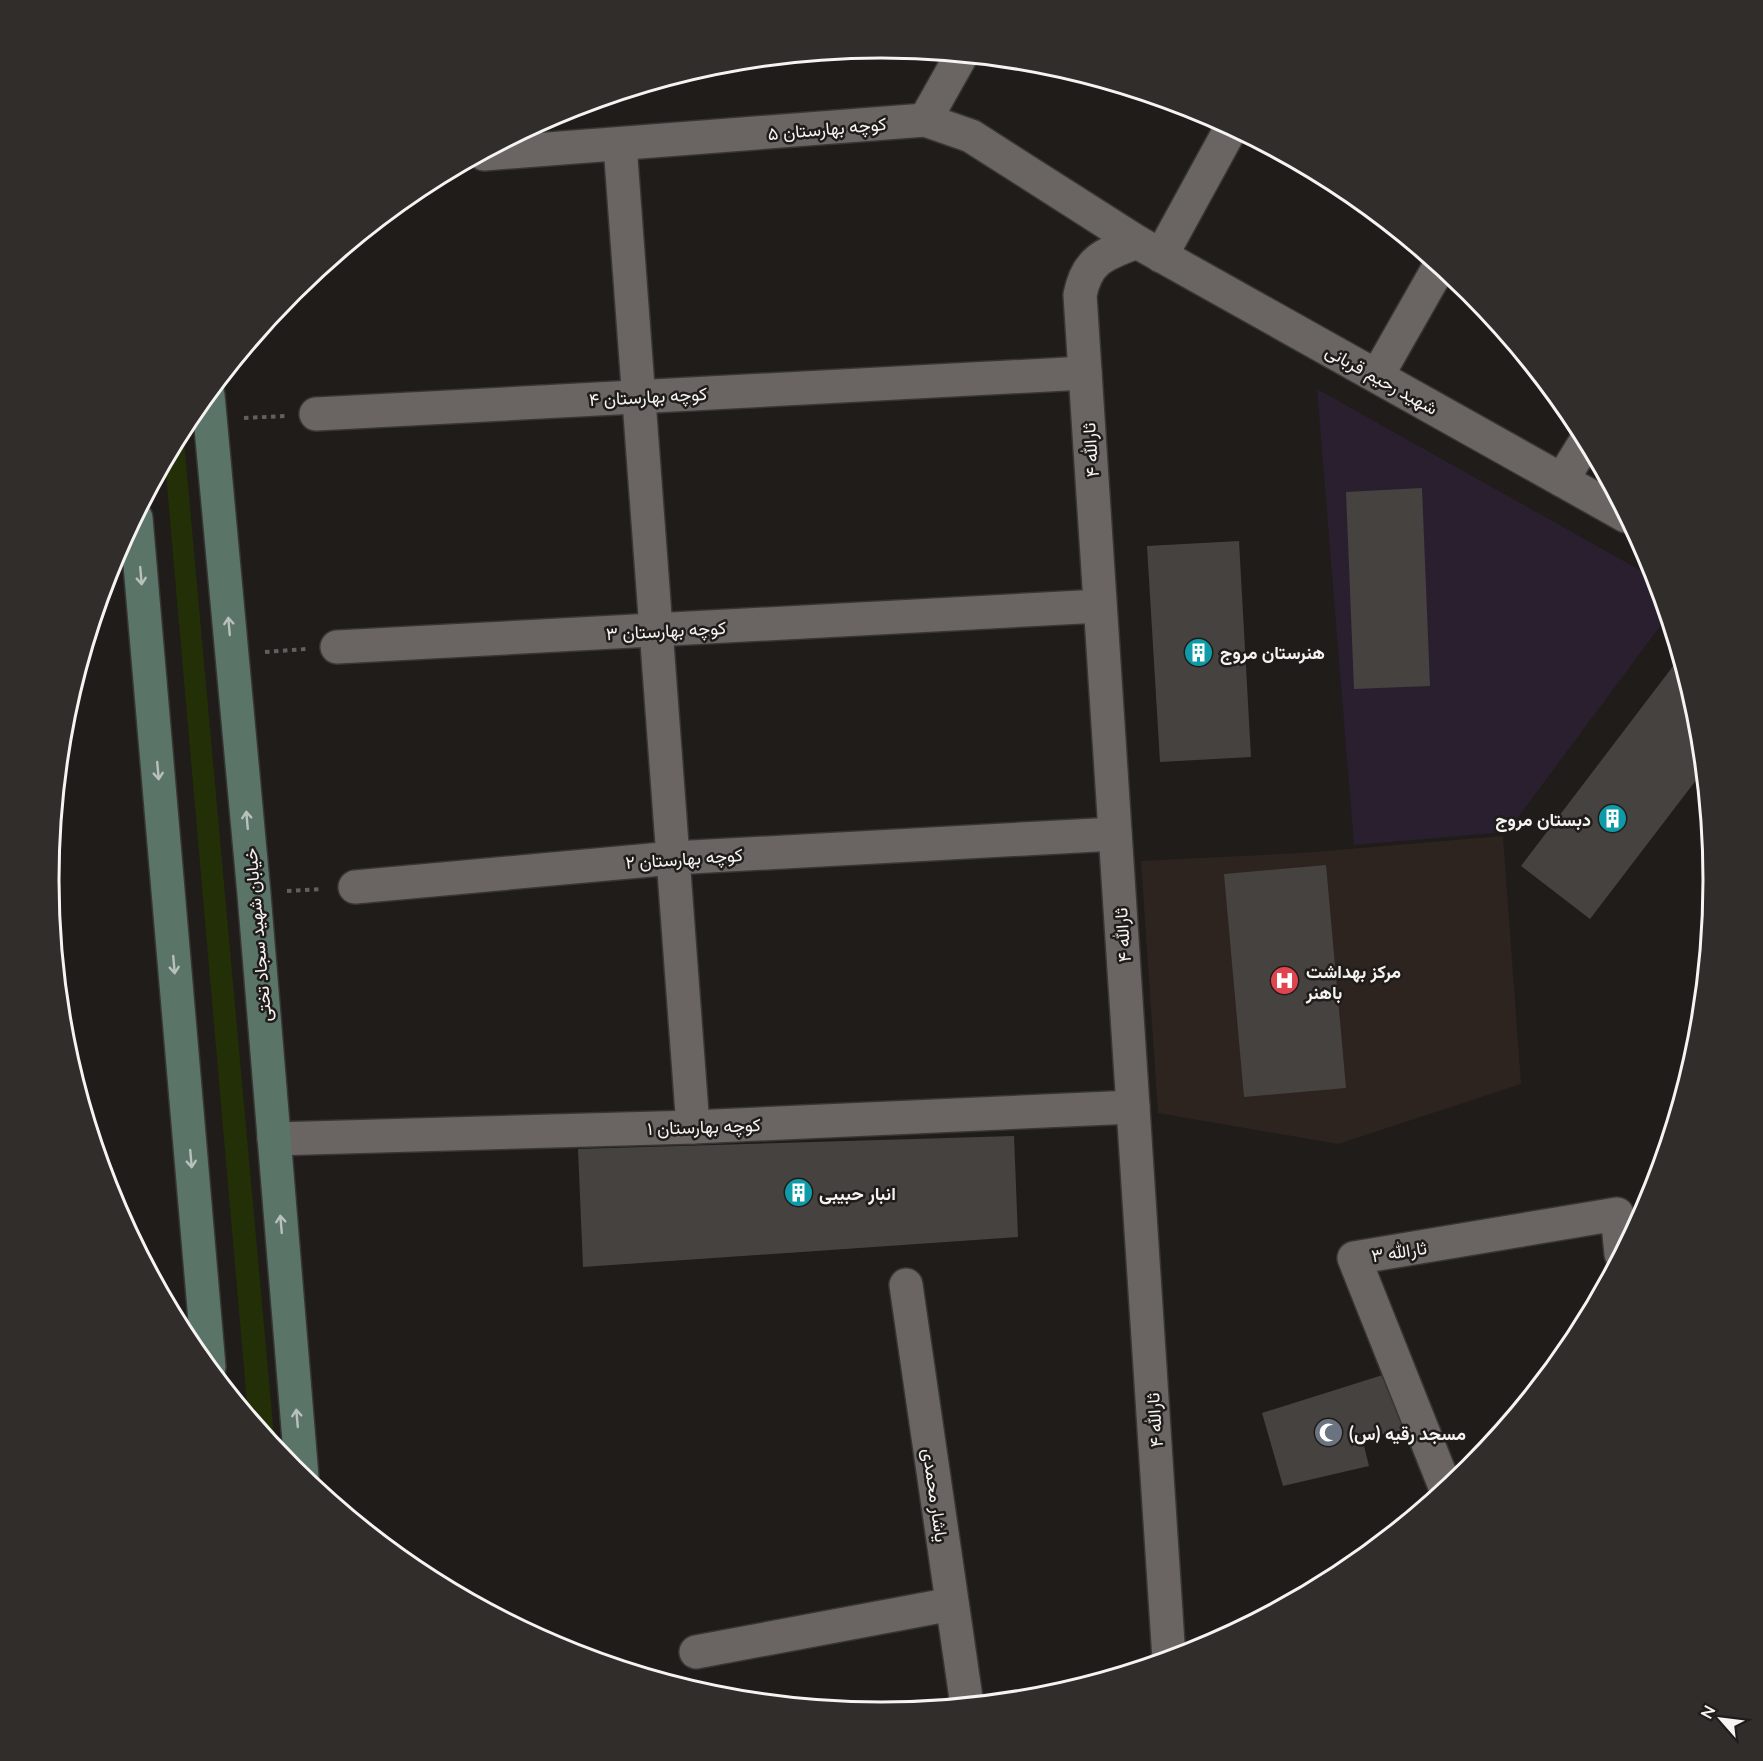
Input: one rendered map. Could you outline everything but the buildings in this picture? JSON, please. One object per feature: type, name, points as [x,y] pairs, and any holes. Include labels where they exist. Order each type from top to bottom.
[{"type":"main road","name":"خیابان شهید سجاد تختی","points":[[210,407],[254,894],[301,1463]]},
{"type":"main road","points":[[137,532],[208,1351]]},
{"type":"street","points":[[925,120],[957,62]]},
{"type":"street","name":"کوچه بهارستان ۵","points":[[500,153],[925,120],[971,136],[1149,249]]},
{"type":"street","points":[[1149,249],[1226,135]]},
{"type":"street","points":[[620,145],[693,1127]]},
{"type":"street","name":"ثارالله ۴","points":[[1149,249],[1106,253],[1093,264],[1083,278],[1080,295],[1168,1650]]},
{"type":"street","name":"شهید رحیم قربانی","points":[[1149,249],[1615,510]]},
{"type":"street","points":[[1377,376],[1435,273]]},
{"type":"street","name":"کوچه بهارستان ۴","points":[[316,414],[1085,373]]},
{"type":"street","points":[[1562,480],[1581,450]]},
{"type":"street","name":"کوچه بهارستان ۳","points":[[337,647],[1100,606]]},
{"type":"street","name":"کوچه بهارستان ۲","points":[[354,887],[673,858],[1115,834]]},
{"type":"street","name":"کوچه بهارستان ۱","points":[[274,1139],[693,1127],[1133,1107]]},
{"type":"street","name":"ثارالله ۳","points":[[1443,1481],[1354,1258],[1617,1214],[1620,1241]]},
{"type":"street","name":"یاشار محمدی","points":[[906,1285],[966,1698]]},
{"type":"street","points":[[696,1652],[952,1604]]},
{"type":"path","points":[[210,407],[316,414]]},
{"type":"path","points":[[231,654],[337,647]]},
{"type":"path","points":[[254,894],[354,887]]},
{"type":"shaded area","points":[[1317,389],[1643,572],[1662,623],[1507,832],[1354,845]]},
{"type":"shaded area","points":[[1503,836],[1521,1084],[1338,1144],[1158,1113],[1141,861],[1301,853]]},
{"type":"green space","points":[[184,446],[274,1434],[247,1403],[166,476]]},
{"type":"place","name":"هنرستان مروج","points":[[1199,652]]},
{"type":"place","name":"دبستان مروج","points":[[1612,819]]},
{"type":"place","name":"مرکز بهداشت باهنر","points":[[1285,981]]},
{"type":"place","name":"انبار حبیبی","points":[[798,1193]]},
{"type":"place","name":"مسجد رقیه (س)","points":[[1328,1433]]}]
